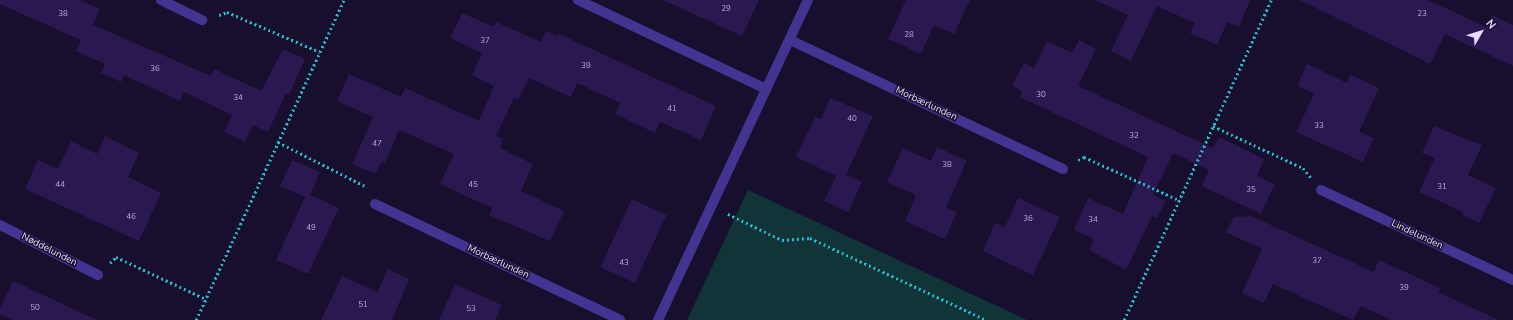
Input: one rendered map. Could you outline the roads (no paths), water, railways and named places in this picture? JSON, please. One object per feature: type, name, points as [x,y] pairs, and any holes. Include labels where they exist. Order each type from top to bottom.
[{"type":"street","points":[[161,0],[202,20]]},
{"type":"street","points":[[578,0],[766,89]]},
{"type":"street","points":[[658,320],[808,0]]},
{"type":"street","name":"Morbærlunden","points":[[790,40],[1062,169]]},
{"type":"street","name":"Lindelunden","points":[[1321,190],[1513,280]]},
{"type":"street","name":"Morbærlunden","points":[[375,204],[620,320]]},
{"type":"street","name":"Nøddelunden","points":[[0,225],[98,275]]}]
